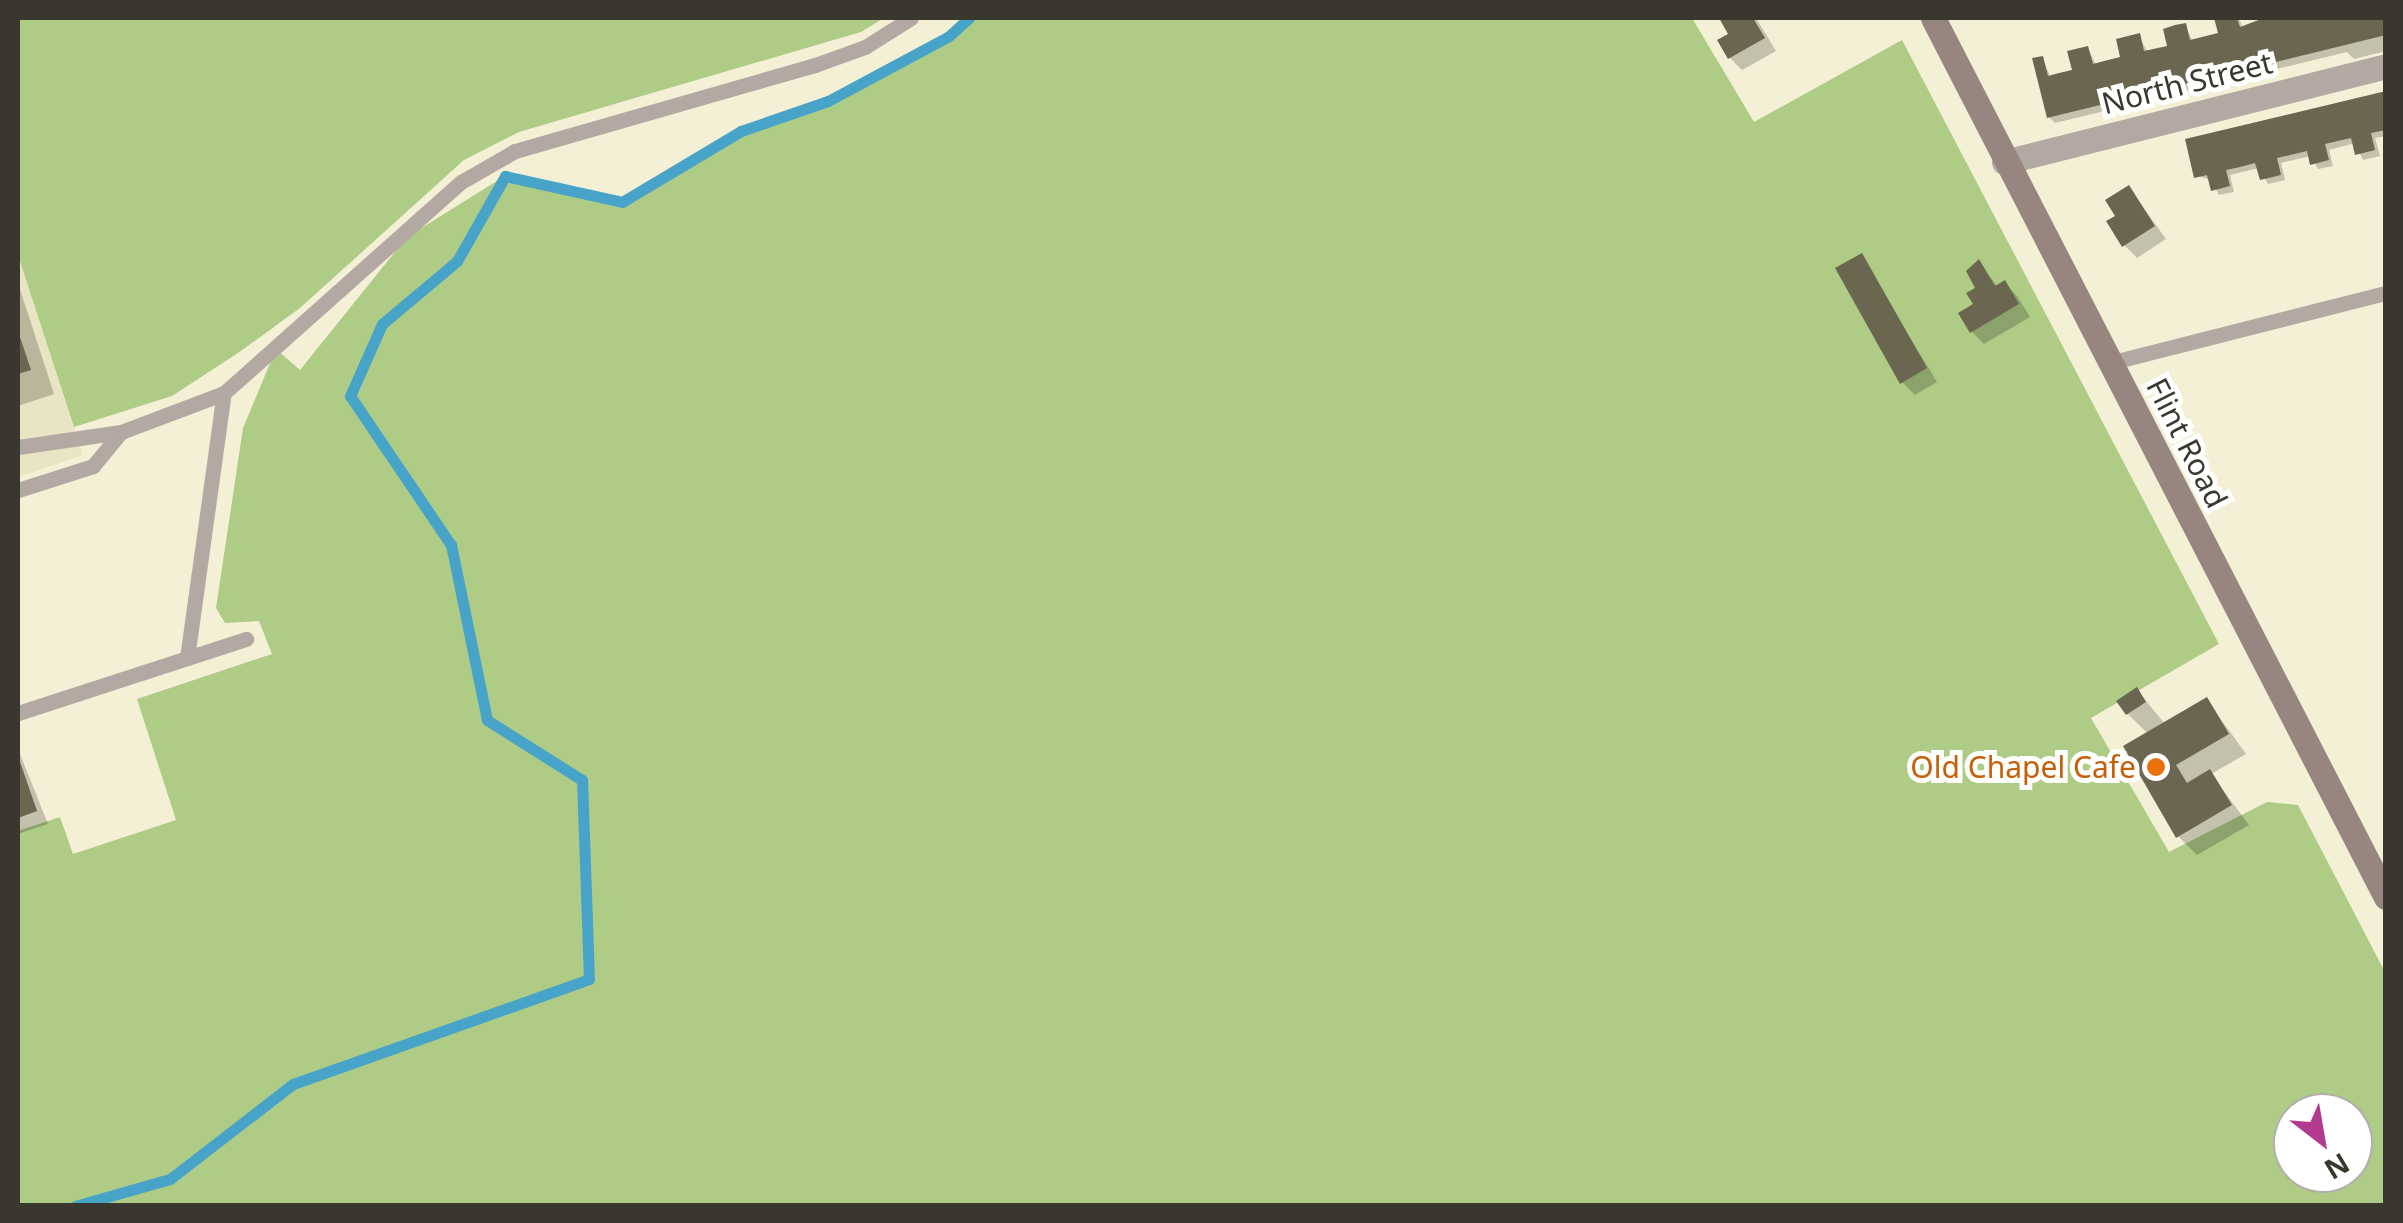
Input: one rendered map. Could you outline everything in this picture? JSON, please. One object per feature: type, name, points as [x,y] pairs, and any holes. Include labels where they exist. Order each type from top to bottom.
[{"type":"main road","name":"Flint Road","points":[[1933,18],[2386,897]]},
{"type":"street","name":"North Street","points":[[2004,162],[2386,66]]},
{"type":"lane","points":[[18,446],[122,432],[224,394],[461,182],[515,151],[815,65],[865,47],[911,18]]},
{"type":"lane","points":[[2108,364],[2386,292]]},
{"type":"lane","points":[[187,658],[224,394]]},
{"type":"lane","points":[[18,490],[93,466],[122,432]]},
{"type":"lane","points":[[18,713],[246,638]]},
{"type":"shaded area","points":[[18,255],[83,455],[18,477]]},
{"type":"green space","points":[[18,18],[884,18],[861,32],[519,132],[464,160],[300,308],[238,353],[172,396],[74,427],[18,255]]},
{"type":"green space","points":[[969,18],[1692,18],[1754,122],[1902,40],[2219,644],[2091,718],[2169,852],[2267,802],[2298,805],[2385,972],[2385,1205],[18,1205],[18,831],[60,817],[73,854],[176,820],[137,699],[272,654],[259,621],[225,623],[216,608],[243,428],[276,349],[300,370],[407,237],[505,176],[622,202],[741,131],[828,101],[949,36]]},
{"type":"building","points":[[1719,18],[1753,18],[1765,38],[1728,59],[1717,40],[1728,34]]},
{"type":"building","points":[[2214,18],[2237,18],[2240,27],[2264,18],[2386,18],[2386,35],[2047,118],[2032,58],[2043,56],[2048,76],[2072,70],[2067,51],[2088,46],[2093,64],[2120,57],[2116,39],[2140,33],[2144,51],[2167,46],[2163,29],[2175,25],[2186,23],[2190,40],[2218,33]]},
{"type":"building","points":[[2386,91],[2386,130],[2371,133],[2375,150],[2355,155],[2351,138],[2325,144],[2329,160],[2310,165],[2307,151],[2277,158],[2281,175],[2260,180],[2255,163],[2226,170],[2230,186],[2211,191],[2207,175],[2194,178],[2185,139]]},
{"type":"building","points":[[2129,185],[2155,226],[2122,247],[2106,221],[2115,216],[2105,200]]},
{"type":"building","points":[[1862,253],[1927,368],[1900,384],[1835,268]]},
{"type":"building","points":[[1979,259],[1995,286],[2005,280],[2019,304],[1970,333],[1958,313],[1973,304],[1966,293],[1975,288],[1966,271]]},
{"type":"building","points":[[18,331],[31,370],[18,374]]},
{"type":"building","points":[[2137,687],[2146,702],[2126,715],[2116,701]]},
{"type":"building","name":"Old Chapel Cafe","points":[[2207,697],[2229,734],[2176,765],[2187,783],[2210,769],[2232,805],[2176,838],[2123,746]]},
{"type":"building","points":[[18,756],[37,811],[18,818]]},
{"type":"waterway","points":[[75,1206],[170,1179],[293,1084],[589,979],[582,780],[487,720],[451,545],[350,396],[382,324],[457,261],[505,176],[622,202],[741,131],[828,101],[949,36],[969,18]]},
{"type":"place","name":"Old Chapel Cafe","points":[[2156,767]]}]
